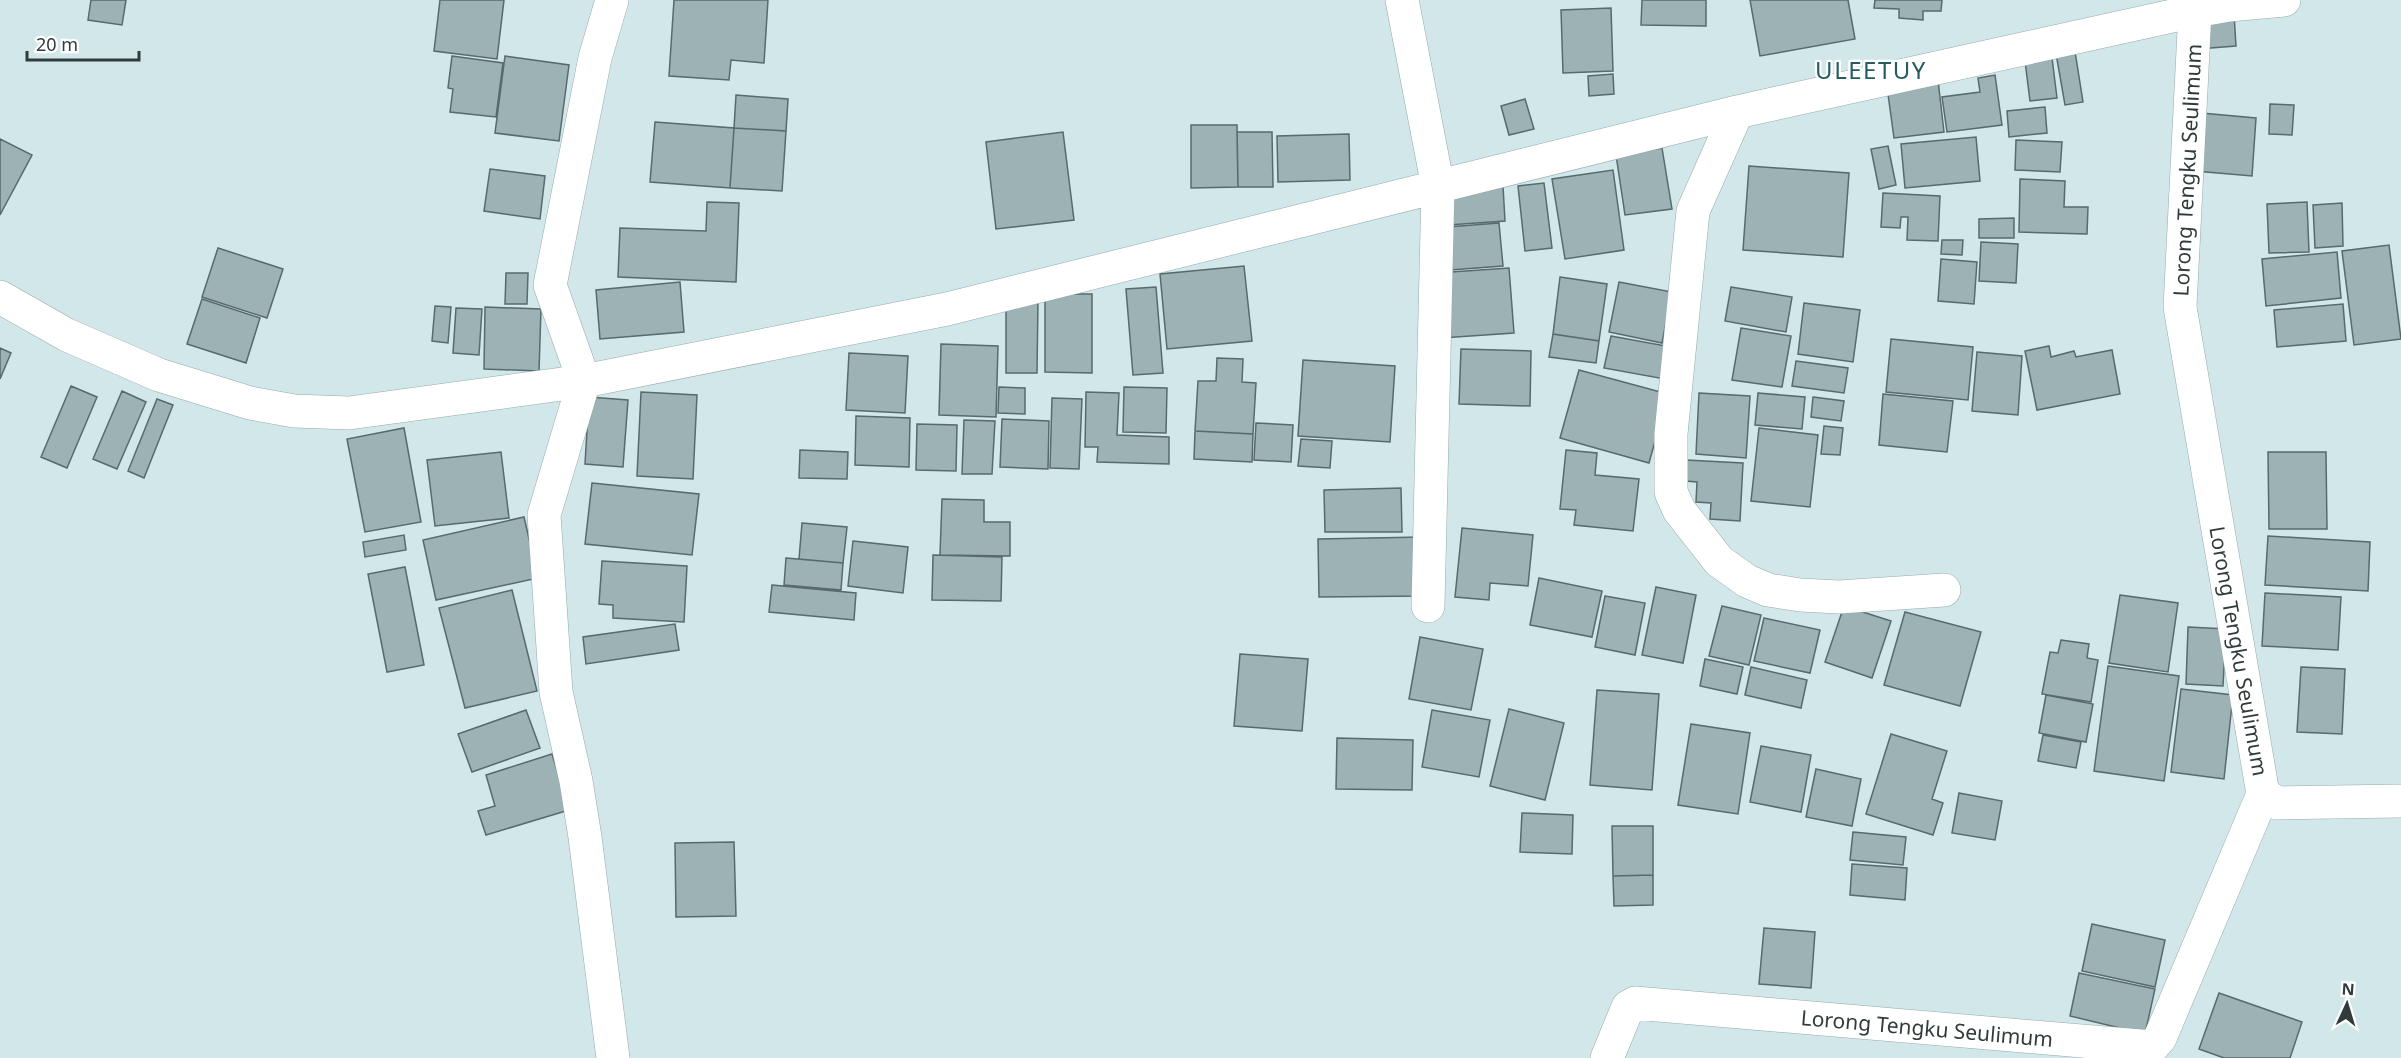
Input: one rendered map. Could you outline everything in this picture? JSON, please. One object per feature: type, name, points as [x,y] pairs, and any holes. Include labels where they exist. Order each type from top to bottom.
[{"type":"street","points":[[612,0],[593,69],[550,285],[584,381],[544,514],[556,692],[576,781],[585,837],[613,1058]]},
{"type":"street","points":[[1401,0],[1438,187],[1428,606]]},
{"type":"street","points":[[0,297],[67,335],[159,375],[250,403],[294,411],[349,413],[584,381],[947,309],[1737,112],[2228,2],[2284,0]]},
{"type":"street","name":"Lorong Tengku Seulimum","points":[[1607,1058],[1628,1007],[1635,1004],[2151,1047],[2160,1038],[2263,794],[2180,307],[2195,11]]},
{"type":"street","points":[[1737,112],[1693,211],[1671,434],[1671,492],[1679,510],[1719,561],[1747,581],[1768,590],[1800,595],[1839,597],[1944,590]]},
{"type":"street","points":[[2263,794],[2277,803],[2401,801]]},
{"type":"building","points":[[91,0],[126,0],[122,25],[88,20]]},
{"type":"building","points":[[440,0],[504,0],[497,59],[434,51]]},
{"type":"building","points":[[674,0],[768,0],[764,63],[731,60],[729,80],[669,76]]},
{"type":"building","points":[[1642,0],[1706,0],[1706,26],[1641,25]]},
{"type":"building","points":[[1750,0],[1848,0],[1855,39],[1760,56]]},
{"type":"building","points":[[1875,0],[1942,0],[1941,11],[1923,11],[1923,20],[1899,18],[1899,9],[1874,8]]},
{"type":"building","points":[[1611,8],[1613,71],[1563,73],[1561,10]]},
{"type":"building","points":[[2234,14],[2236,46],[2198,49],[2196,17]]},
{"type":"building","points":[[2073,39],[2083,102],[2065,105],[2054,42]]},
{"type":"building","points":[[2051,50],[2057,98],[2030,101],[2024,53]]},
{"type":"building","points":[[452,56],[503,63],[496,117],[450,112],[453,89],[448,88]]},
{"type":"building","points":[[505,56],[569,65],[559,141],[495,133]]},
{"type":"building","points":[[1613,74],[1614,94],[1589,96],[1588,76]]},
{"type":"building","points":[[1995,75],[2002,125],[1947,132],[1942,97],[1980,92],[1978,78]]},
{"type":"building","points":[[1938,80],[1944,132],[1894,138],[1887,87]]},
{"type":"building","points":[[736,95],[788,99],[786,131],[734,128]]},
{"type":"building","points":[[1525,99],[1534,129],[1509,135],[1501,106]]},
{"type":"building","points":[[2270,104],[2294,105],[2292,135],[2269,134]]},
{"type":"building","points":[[2045,107],[2047,133],[2009,137],[2007,111]]},
{"type":"building","points":[[2201,113],[2256,118],[2252,176],[2195,171]]},
{"type":"building","points":[[655,122],[734,128],[730,188],[650,182]]},
{"type":"building","points":[[1191,125],[1237,125],[1238,187],[1191,188]]},
{"type":"building","points":[[734,128],[786,131],[782,191],[730,188]]},
{"type":"building","points":[[1063,132],[1074,220],[996,229],[986,142]]},
{"type":"building","points":[[1237,132],[1272,132],[1273,187],[1238,187]]},
{"type":"building","points":[[1349,134],[1350,180],[1278,182],[1277,136]]},
{"type":"building","points":[[1976,137],[1980,181],[1905,188],[1901,144]]},
{"type":"building","points":[[0,139],[32,155],[0,215]]},
{"type":"building","points":[[2016,140],[2062,142],[2060,172],[2015,170]]},
{"type":"building","points":[[1888,146],[1896,185],[1879,189],[1871,149]]},
{"type":"building","points":[[1662,148],[1672,209],[1625,215],[1616,155]]},
{"type":"building","points":[[1749,166],[1849,173],[1843,257],[1743,250]]},
{"type":"building","points":[[490,169],[545,176],[540,219],[484,211]]},
{"type":"building","points":[[1613,170],[1624,250],[1565,259],[1552,179]]},
{"type":"building","points":[[2020,179],[2065,181],[2064,207],[2088,207],[2087,234],[2019,232]]},
{"type":"building","points":[[1544,183],[1552,248],[1525,251],[1518,186]]},
{"type":"building","points":[[1503,186],[1505,221],[1434,226],[1431,191]]},
{"type":"building","points":[[1883,193],[1940,196],[1938,241],[1907,240],[1908,217],[1901,217],[1900,228],[1881,227]]},
{"type":"building","points":[[707,202],[739,203],[736,282],[618,277],[620,228],[706,231]]},
{"type":"building","points":[[2307,202],[2309,252],[2269,253],[2267,204]]},
{"type":"building","points":[[2342,203],[2343,246],[2315,248],[2313,205]]},
{"type":"building","points":[[2014,218],[2014,238],[1979,238],[1979,219]]},
{"type":"building","points":[[1499,223],[1503,266],[1424,272],[1421,229]]},
{"type":"building","points":[[1942,240],[1963,240],[1962,255],[1941,254]]},
{"type":"building","points":[[1981,242],[2018,244],[2016,283],[1979,281]]},
{"type":"building","points":[[2389,245],[2401,339],[2354,345],[2342,251]]},
{"type":"building","points":[[218,248],[283,269],[267,318],[202,297]]},
{"type":"building","points":[[2337,252],[2341,298],[2266,306],[2262,259]]},
{"type":"building","points":[[1941,259],[1977,262],[1974,304],[1938,301]]},
{"type":"building","points":[[1244,266],[1252,341],[1167,349],[1160,274]]},
{"type":"building","points":[[1509,268],[1514,333],[1427,339],[1422,274]]},
{"type":"building","points":[[506,273],[528,273],[527,304],[505,304]]},
{"type":"building","points":[[1560,277],[1607,284],[1599,341],[1553,334]]},
{"type":"building","points":[[680,282],[684,332],[600,339],[596,290]]},
{"type":"building","points":[[1619,282],[1672,292],[1662,343],[1609,332]]},
{"type":"building","points":[[1156,287],[1163,373],[1133,375],[1126,289]]},
{"type":"building","points":[[1731,287],[1792,297],[1786,332],[1725,321]]},
{"type":"building","points":[[1045,294],[1092,294],[1092,373],[1045,372]]},
{"type":"building","points":[[202,299],[260,318],[246,363],[187,344]]},
{"type":"building","points":[[1006,301],[1038,301],[1037,373],[1006,373]]},
{"type":"building","points":[[1804,303],[1860,310],[1853,362],[1798,354]]},
{"type":"building","points":[[2343,304],[2346,341],[2277,347],[2274,310]]},
{"type":"building","points":[[435,306],[451,307],[448,343],[432,341]]},
{"type":"building","points":[[485,307],[541,309],[539,371],[484,369]]},
{"type":"building","points":[[456,308],[482,309],[479,355],[453,353]]},
{"type":"building","points":[[1741,328],[1791,336],[1782,387],[1732,380]]},
{"type":"building","points":[[1553,334],[1599,341],[1596,363],[1549,357]]},
{"type":"building","points":[[1611,336],[1677,348],[1670,380],[1604,368]]},
{"type":"building","points":[[1891,339],[1973,347],[1968,400],[1886,392]]},
{"type":"building","points":[[941,344],[998,346],[996,417],[939,415]]},
{"type":"building","points":[[2049,346],[2051,357],[2074,351],[2076,357],[2112,350],[2120,394],[2037,410],[2025,351]]},
{"type":"building","points":[[0,348],[11,353],[0,379]]},
{"type":"building","points":[[1461,349],[1531,351],[1530,406],[1459,404]]},
{"type":"building","points":[[1977,352],[2022,356],[2018,415],[1972,411]]},
{"type":"building","points":[[849,353],[908,356],[905,413],[846,410]]},
{"type":"building","points":[[1217,358],[1243,359],[1242,382],[1256,383],[1253,434],[1195,431],[1198,381],[1216,381]]},
{"type":"building","points":[[1303,360],[1395,366],[1390,442],[1298,436]]},
{"type":"building","points":[[1796,361],[1848,368],[1844,393],[1792,386]]},
{"type":"building","points":[[1579,370],[1668,394],[1649,463],[1560,438]]},
{"type":"building","points":[[71,386],[97,397],[67,468],[41,457]]},
{"type":"building","points":[[999,387],[1025,388],[1025,414],[998,413]]},
{"type":"building","points":[[1124,387],[1167,388],[1166,433],[1123,432]]},
{"type":"building","points":[[122,391],[146,402],[117,469],[93,459]]},
{"type":"building","points":[[641,392],[697,395],[693,479],[637,476]]},
{"type":"building","points":[[1086,392],[1119,393],[1117,435],[1169,437],[1169,464],[1097,462],[1098,447],[1085,447]]},
{"type":"building","points":[[1699,393],[1750,396],[1746,458],[1696,454]]},
{"type":"building","points":[[1758,393],[1805,397],[1802,429],[1755,425]]},
{"type":"building","points":[[1883,394],[1953,401],[1947,452],[1879,445]]},
{"type":"building","points":[[589,397],[628,400],[623,467],[585,464]]},
{"type":"building","points":[[1813,397],[1844,401],[1841,421],[1811,417]]},
{"type":"building","points":[[1052,398],[1082,399],[1079,469],[1050,468]]},
{"type":"building","points":[[157,399],[173,405],[144,478],[128,471]]},
{"type":"building","points":[[856,416],[910,418],[909,467],[855,465]]},
{"type":"building","points":[[1002,419],[1049,421],[1048,469],[1000,467]]},
{"type":"building","points":[[964,420],[995,421],[992,474],[962,474]]},
{"type":"building","points":[[1256,423],[1293,425],[1291,462],[1254,460]]},
{"type":"building","points":[[917,424],[957,425],[956,471],[916,470]]},
{"type":"building","points":[[1824,426],[1843,428],[1840,455],[1821,454]]},
{"type":"building","points":[[404,428],[421,522],[365,532],[347,439]]},
{"type":"building","points":[[1759,428],[1818,435],[1810,507],[1751,501]]},
{"type":"building","points":[[1195,431],[1253,434],[1252,462],[1194,459]]},
{"type":"building","points":[[1301,439],[1332,441],[1330,468],[1298,466]]},
{"type":"building","points":[[800,450],[848,452],[847,479],[799,478]]},
{"type":"building","points":[[1566,450],[1597,453],[1595,475],[1639,479],[1633,531],[1574,525],[1576,510],[1560,509]]},
{"type":"building","points":[[501,452],[509,518],[435,526],[427,460]]},
{"type":"building","points":[[2268,452],[2326,452],[2327,529],[2269,529]]},
{"type":"building","points":[[1686,460],[1743,463],[1740,521],[1710,519],[1711,503],[1696,502],[1697,482],[1685,481]]},
{"type":"building","points":[[592,483],[699,494],[692,555],[585,544]]},
{"type":"building","points":[[1401,488],[1402,532],[1325,532],[1324,490]]},
{"type":"building","points":[[942,499],[984,500],[984,522],[1010,522],[1010,556],[940,555]]},
{"type":"building","points":[[524,517],[538,578],[436,600],[423,540]]},
{"type":"building","points":[[802,523],[847,527],[843,563],[799,559]]},
{"type":"building","points":[[1462,528],[1533,535],[1528,586],[1490,583],[1489,600],[1455,597]]},
{"type":"building","points":[[404,535],[406,550],[365,557],[363,542]]},
{"type":"building","points":[[2268,536],[2370,542],[2368,591],[2265,585]]},
{"type":"building","points":[[1422,537],[1423,596],[1319,597],[1318,539]]},
{"type":"building","points":[[853,541],[908,547],[903,593],[848,586]]},
{"type":"building","points":[[933,555],[1002,557],[1001,601],[932,600]]},
{"type":"building","points":[[786,558],[843,563],[841,590],[784,585]]},
{"type":"building","points":[[602,561],[687,566],[684,622],[613,618],[613,605],[599,604]]},
{"type":"building","points":[[405,567],[424,665],[387,672],[368,574]]},
{"type":"building","points":[[1539,578],[1602,591],[1592,637],[1530,625]]},
{"type":"building","points":[[772,585],[856,593],[854,620],[769,612]]},
{"type":"building","points":[[1656,587],[1696,595],[1683,663],[1642,655]]},
{"type":"building","points":[[512,590],[537,691],[465,708],[439,608]]},
{"type":"building","points":[[2265,593],[2341,597],[2338,650],[2262,646]]},
{"type":"building","points":[[2120,595],[2178,603],[2168,672],[2109,663]]},
{"type":"building","points":[[1605,596],[1645,603],[1635,655],[1595,647]]},
{"type":"building","points":[[1722,606],[1761,615],[1749,665],[1709,656]]},
{"type":"building","points":[[1844,606],[1891,621],[1872,678],[1825,662]]},
{"type":"building","points":[[1905,612],[1981,632],[1960,706],[1884,685]]},
{"type":"building","points":[[1764,618],[1820,630],[1810,673],[1754,661]]},
{"type":"building","points":[[675,624],[679,650],[586,664],[583,637]]},
{"type":"building","points":[[2188,627],[2226,629],[2223,686],[2186,684]]},
{"type":"building","points":[[1420,637],[1483,649],[1471,710],[1409,699]]},
{"type":"building","points":[[2061,640],[2089,644],[2087,658],[2098,660],[2091,702],[2042,694],[2050,652],[2058,653]]},
{"type":"building","points":[[1240,654],[1308,659],[1302,731],[1234,726]]},
{"type":"building","points":[[1705,659],[1743,667],[1737,694],[1700,686]]},
{"type":"building","points":[[2108,666],[2179,676],[2164,781],[2094,771]]},
{"type":"building","points":[[1751,667],[1807,680],[1801,708],[1745,695]]},
{"type":"building","points":[[2301,667],[2345,669],[2342,734],[2297,732]]},
{"type":"building","points":[[2181,689],[2233,695],[2224,779],[2171,772]]},
{"type":"building","points":[[1597,690],[1659,694],[1652,790],[1590,785]]},
{"type":"building","points":[[2046,695],[2093,704],[2086,742],[2039,733]]},
{"type":"building","points":[[1509,709],[1564,723],[1545,800],[1490,786]]},
{"type":"building","points":[[526,710],[540,748],[472,772],[458,734]]},
{"type":"building","points":[[1432,710],[1490,720],[1479,777],[1422,767]]},
{"type":"building","points":[[1691,724],[1750,733],[1738,814],[1678,805]]},
{"type":"building","points":[[1891,734],[1947,751],[1932,799],[1943,803],[1933,835],[1866,814]]},
{"type":"building","points":[[2043,735],[2081,742],[2076,768],[2038,761]]},
{"type":"building","points":[[1337,738],[1413,740],[1412,790],[1336,789]]},
{"type":"building","points":[[1761,746],[1811,755],[1801,812],[1750,802]]},
{"type":"building","points":[[552,754],[569,810],[486,835],[478,811],[495,806],[486,775]]},
{"type":"building","points":[[1816,769],[1861,779],[1852,826],[1806,817]]},
{"type":"building","points":[[1959,793],[2002,801],[1995,840],[1952,833]]},
{"type":"building","points":[[1522,813],[1573,815],[1572,854],[1520,852]]},
{"type":"building","points":[[1612,826],[1653,826],[1653,875],[1613,876]]},
{"type":"building","points":[[1853,832],[1906,837],[1903,865],[1850,860]]},
{"type":"building","points":[[734,842],[736,916],[676,917],[675,843]]},
{"type":"building","points":[[1852,864],[1907,868],[1905,900],[1850,895]]},
{"type":"building","points":[[1653,875],[1653,905],[1614,906],[1613,876]]},
{"type":"building","points":[[2092,924],[2165,940],[2155,987],[2082,971]]},
{"type":"building","points":[[1764,928],[1815,932],[1811,988],[1759,984]]},
{"type":"building","points":[[2079,973],[2155,989],[2145,1034],[2070,1016]]},
{"type":"building","points":[[2219,993],[2302,1022],[2290,1058],[2224,1058],[2199,1049]]},
{"type":"district","name":"ULEETUY","points":[[1871,69]]}]
